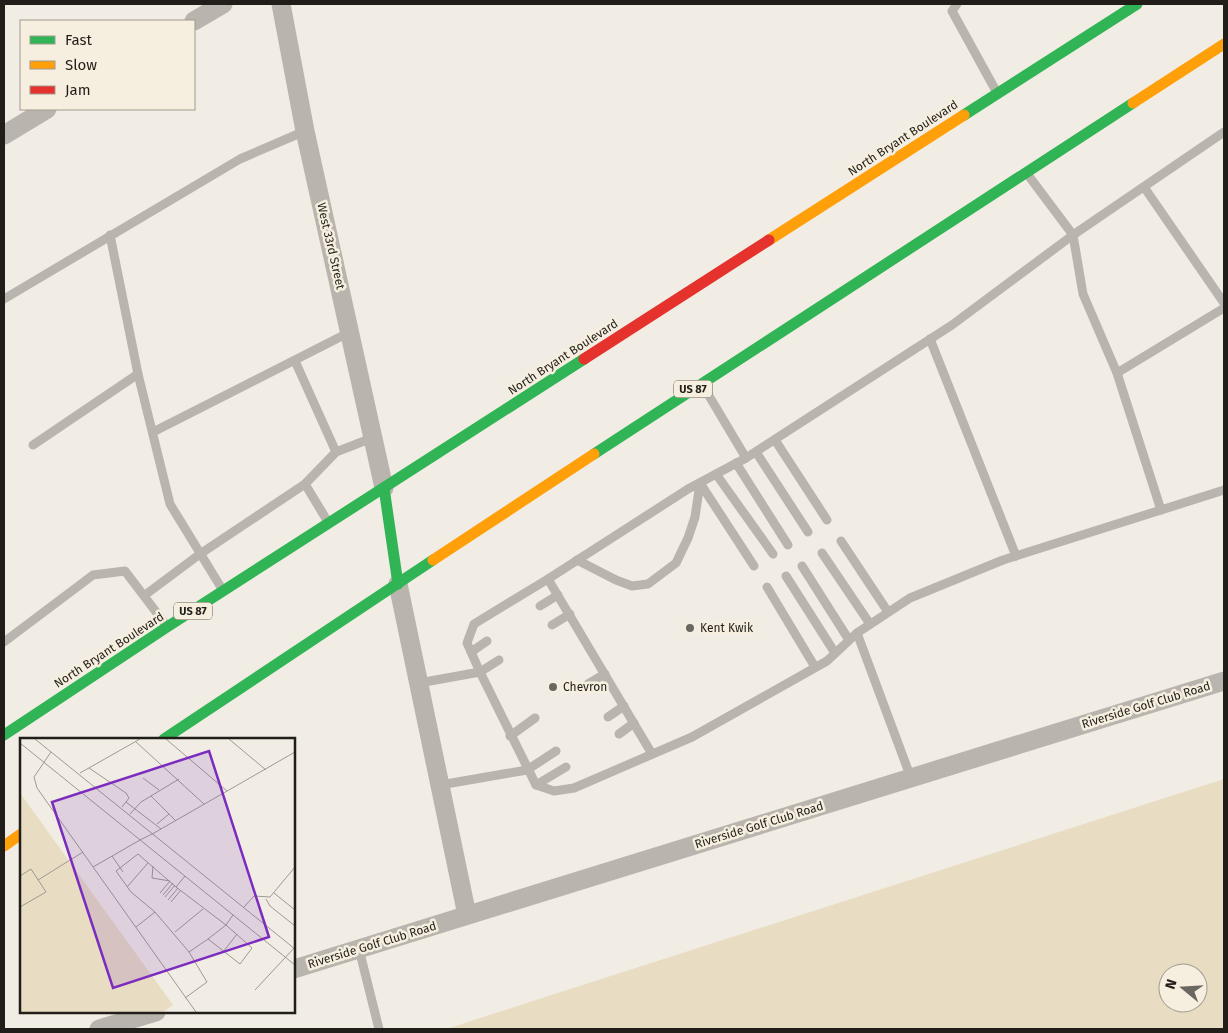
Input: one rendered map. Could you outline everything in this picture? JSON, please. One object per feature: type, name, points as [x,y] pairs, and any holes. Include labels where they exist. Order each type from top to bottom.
[{"type":"highway","name":"North Bryant Boulevard","points":[[4,735],[168,627],[1137,4]]},
{"type":"highway","name":"US 87","points":[[166,738],[702,383],[1224,44]]},
{"type":"highway","points":[[384,488],[398,584]]},
{"type":"highway","points":[[4,846],[20,835]]},
{"type":"street","points":[[195,20],[223,4]]},
{"type":"street","name":"West 33rd Street","points":[[280,4],[304,131],[384,488]]},
{"type":"street","points":[[4,135],[45,110]]},
{"type":"street","points":[[398,584],[467,915]]},
{"type":"street","name":"Riverside Golf Club Road","points":[[295,969],[1224,681]]},
{"type":"street","points":[[99,1029],[153,1013]]},
{"type":"lane","points":[[957,4],[952,12],[998,93]]},
{"type":"lane","points":[[4,299],[240,159],[304,131]]},
{"type":"lane","points":[[1224,132],[1073,235],[952,325],[756,452],[700,483],[474,624],[467,643],[510,736],[536,785],[554,791],[574,788],[692,737],[826,661],[858,632],[910,598],[1016,556],[1224,490]]},
{"type":"lane","points":[[1026,172],[1073,235],[1083,294],[1117,373],[1161,510]]},
{"type":"lane","points":[[1144,186],[1224,303]]},
{"type":"lane","points":[[110,235],[138,374],[170,504],[223,592]]},
{"type":"lane","points":[[1117,373],[1224,308]]},
{"type":"lane","points":[[153,432],[350,332]]},
{"type":"lane","points":[[930,339],[1016,556]]},
{"type":"lane","points":[[295,361],[336,452]]},
{"type":"lane","points":[[33,445],[138,374]]},
{"type":"lane","points":[[702,383],[746,458]]},
{"type":"lane","points":[[145,595],[200,554],[305,484],[336,452],[372,438]]},
{"type":"lane","points":[[775,440],[827,520]]},
{"type":"lane","points":[[756,452],[808,532]]},
{"type":"lane","points":[[736,464],[788,544]]},
{"type":"lane","points":[[716,474],[773,554]]},
{"type":"lane","points":[[577,560],[632,586],[648,584],[676,563],[688,538],[695,517],[700,483]]},
{"type":"lane","points":[[700,483],[754,566]]},
{"type":"lane","points":[[305,484],[329,524]]},
{"type":"lane","points":[[841,541],[888,612]]},
{"type":"lane","points":[[822,553],[870,624]]},
{"type":"lane","points":[[802,566],[849,640]]},
{"type":"lane","points":[[4,642],[93,575],[125,571],[168,627]]},
{"type":"lane","points":[[786,576],[835,653]]},
{"type":"lane","points":[[548,579],[652,754]]},
{"type":"lane","points":[[767,587],[815,667]]},
{"type":"lane","points":[[540,606],[558,595]]},
{"type":"lane","points":[[552,626],[570,614]]},
{"type":"lane","points":[[858,632],[911,778]]},
{"type":"lane","points":[[471,652],[487,641]]},
{"type":"lane","points":[[419,684],[480,672],[499,660]]},
{"type":"lane","points":[[588,684],[605,674]]},
{"type":"lane","points":[[608,717],[624,706]]},
{"type":"lane","points":[[510,736],[536,718]]},
{"type":"lane","points":[[619,734],[634,723]]},
{"type":"lane","points":[[440,785],[527,770],[556,751]]},
{"type":"lane","points":[[536,785],[566,767]]},
{"type":"lane","points":[[359,949],[379,1029]]},
{"type":"shaded area","points":[[1224,779],[1224,1029],[446,1029]]},
{"type":"traffic: fast","points":[[964,115],[1137,4]]},
{"type":"traffic: fast","points":[[594,454],[1133,103]]},
{"type":"traffic: fast","points":[[4,735],[167,627],[584,359]]},
{"type":"traffic: fast","points":[[384,488],[398,584]]},
{"type":"traffic: fast","points":[[166,738],[433,560]]},
{"type":"traffic: slow","points":[[1133,103],[1224,44]]},
{"type":"traffic: slow","points":[[769,240],[964,115]]},
{"type":"traffic: slow","points":[[433,560],[594,454]]},
{"type":"traffic: slow","points":[[4,846],[20,835]]},
{"type":"traffic: jam","points":[[584,359],[769,240]]},
{"type":"place","name":"Kent Kwik","points":[[690,628]]},
{"type":"place","name":"Chevron","points":[[553,687]]}]
